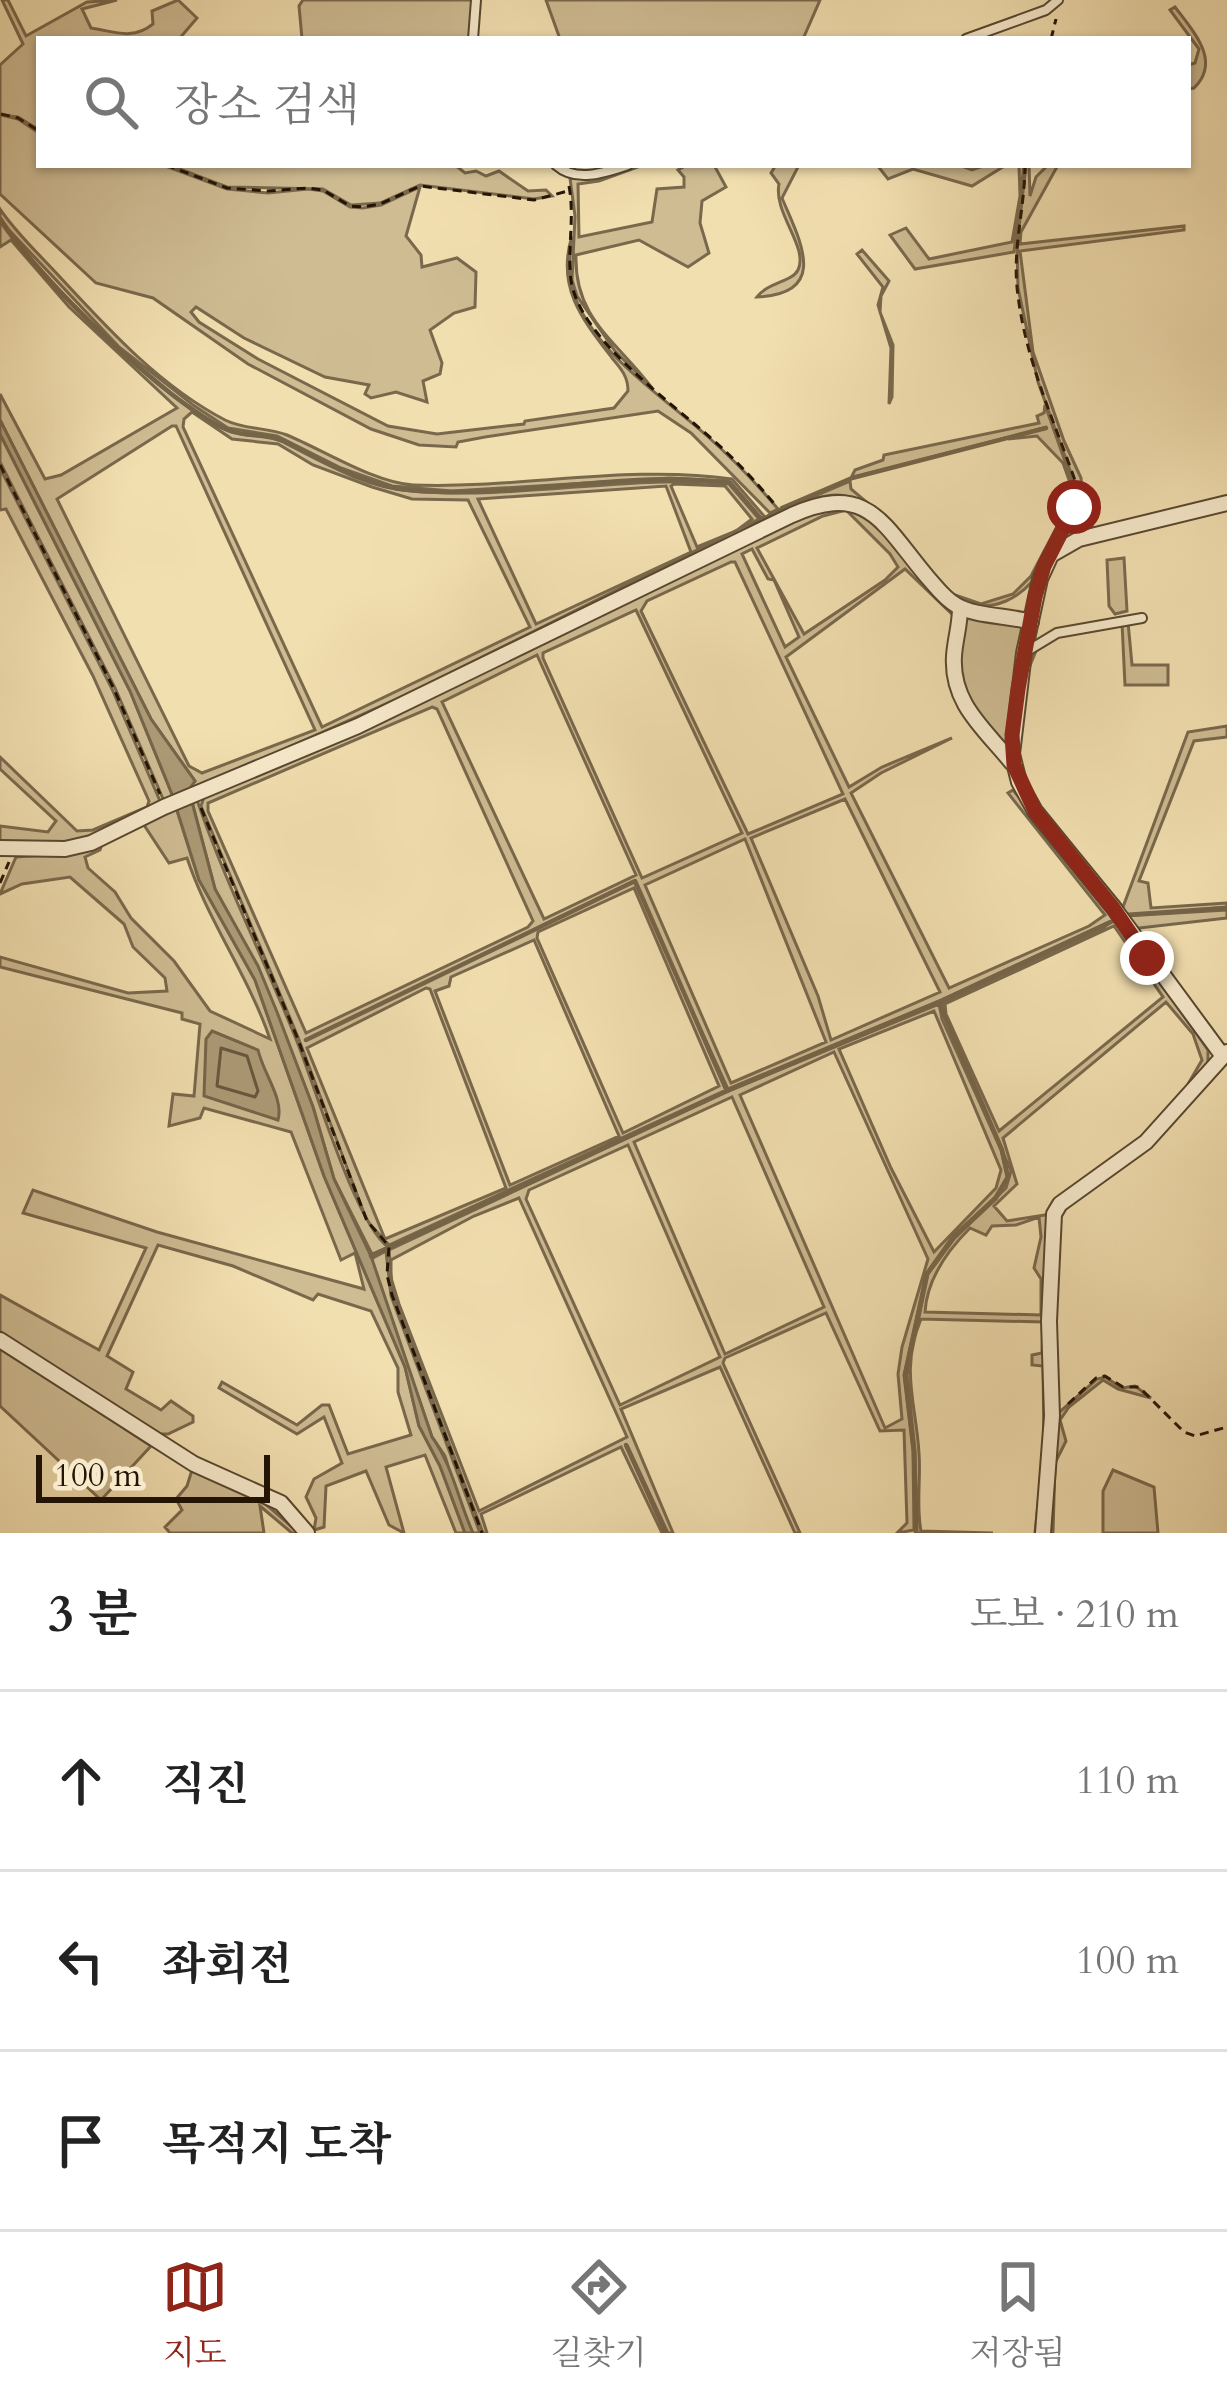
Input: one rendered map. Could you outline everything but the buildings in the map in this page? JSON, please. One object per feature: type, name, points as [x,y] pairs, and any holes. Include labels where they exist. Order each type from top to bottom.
[{"type":"street","points":[[7,848],[64,849],[91,843],[358,727],[828,501],[858,504],[960,608],[1030,622]]},
{"type":"street","points":[[1014,765],[1012,735],[1024,653],[1044,566],[1051,555],[1079,539],[1227,503]]},
{"type":"street","points":[[960,608],[954,652],[957,688],[976,724],[1014,765],[1035,811],[1224,1053],[1146,1142],[1060,1204],[1054,1214],[1049,1321],[1052,1416],[1042,1533]]},
{"type":"street","points":[[0,1340],[179,1456],[281,1503],[307,1533]]},
{"type":"lane","points":[[473,36],[476,0]]},
{"type":"lane","points":[[974,36],[1046,10],[1058,0]]},
{"type":"lane","points":[[560,168],[590,176],[618,168]]},
{"type":"lane","points":[[1024,653],[1057,633],[1142,618]]},
{"type":"path","points":[[1052,36],[1058,15]]},
{"type":"path","points":[[1,114],[36,129]]},
{"type":"path","points":[[174,168],[227,188],[323,190],[350,206],[363,207],[420,186],[534,200],[570,191]]},
{"type":"path","points":[[1025,168],[1015,245],[1017,288],[1037,382],[1078,495],[1051,555]]},
{"type":"path","points":[[568,173],[574,216],[571,280],[585,312],[631,370],[744,468],[786,518]]},
{"type":"path","points":[[0,465],[114,688],[168,806]]},
{"type":"path","points":[[196,796],[297,1037],[367,1221],[389,1246],[387,1275],[392,1295],[482,1533]]},
{"type":"path","points":[[0,883],[7,848]]},
{"type":"path","points":[[1052,1416],[1096,1378],[1105,1376],[1123,1387],[1139,1387],[1184,1432],[1195,1436],[1227,1427]]},
{"type":"shaded area","points":[[2,0],[8,0],[26,36],[87,2],[117,0],[82,9],[91,28],[130,34],[153,24],[152,11],[178,0],[197,18],[182,36],[36,36],[36,128],[18,117],[1,115],[36,131],[36,168],[171,168],[227,189],[323,191],[350,207],[363,208],[420,187],[406,236],[421,255],[422,267],[457,258],[476,272],[475,307],[454,313],[430,330],[442,363],[440,374],[423,381],[427,402],[396,392],[371,398],[365,394],[369,385],[325,377],[244,338],[196,307],[191,312],[258,359],[388,426],[437,434],[614,408],[628,391],[627,381],[591,330],[575,301],[567,271],[572,236],[571,285],[596,334],[630,371],[725,453],[778,509],[770,513],[691,433],[658,411],[485,437],[458,442],[456,447],[419,445],[371,429],[248,364],[153,298],[96,283],[0,194],[0,65],[23,44]]},
{"type":"shaded area","points":[[303,0],[473,0],[471,36],[302,36],[299,6]]},
{"type":"shaded area","points":[[546,0],[820,0],[804,36],[559,36]]},
{"type":"shaded area","points":[[1175,7],[1202,46],[1205,67],[1194,88],[1191,64],[1199,49],[1170,10]]},
{"type":"shaded area","points":[[177,168],[459,168],[486,176],[499,171],[528,191],[546,190],[552,196],[534,199],[420,185],[380,203],[351,205],[323,189],[227,187]]},
{"type":"shaded area","points":[[635,168],[599,181],[578,184],[579,237],[652,222],[657,189],[684,187],[678,170],[682,168],[716,168],[726,187],[702,201],[700,223],[709,253],[688,267],[639,240],[576,255],[577,277],[590,313],[652,388],[615,351],[577,296],[572,280],[575,216],[570,178],[596,179]]},
{"type":"shaded area","points":[[774,168],[797,168],[782,198],[804,262],[795,286],[757,297],[795,274],[800,261],[781,206],[779,184],[771,173]]},
{"type":"shaded area","points":[[879,168],[1001,168],[972,186],[913,169],[888,179]]},
{"type":"shaded area","points":[[1019,168],[1024,168],[1014,252],[915,269],[890,235],[906,228],[929,259],[1012,242]]},
{"type":"shaded area","points":[[1026,168],[1030,196],[1036,177],[1045,168],[1056,168],[1021,232],[1020,244],[1184,226],[1184,230],[1020,251],[1033,352],[1081,478],[1084,515],[1094,529],[1058,546],[1079,495],[1038,382],[1018,288],[1017,245]]},
{"type":"shaded area","points":[[0,209],[136,356],[179,391],[233,423],[287,435],[366,472],[413,485],[653,474],[732,479],[764,516],[730,482],[723,481],[670,478],[452,491],[392,486],[341,468],[277,436],[228,428],[119,347],[9,230]]},
{"type":"shaded area","points":[[0,221],[42,274],[106,338],[204,418],[229,431],[277,440],[361,479],[394,489],[450,493],[645,483],[723,483],[759,519],[738,529],[752,519],[725,486],[674,484],[697,547],[730,533],[408,694],[206,784],[370,713],[190,795],[195,781],[151,719],[0,420],[0,394],[45,479],[61,475],[177,408],[69,307],[11,240],[0,247]],"holes":[[[192,412],[232,439],[278,444],[313,465],[412,499],[468,500],[530,627],[322,727],[183,427]],[[176,426],[315,730],[202,773],[189,766],[57,499]],[[666,486],[691,552],[536,624],[478,499]]]},
{"type":"shaded area","points":[[862,250],[889,281],[880,312],[878,305],[883,287],[857,254]]},
{"type":"shaded area","points":[[881,313],[893,345],[889,404],[891,348]]},
{"type":"shaded area","points":[[1045,405],[1077,495],[1042,570],[1006,601],[980,606],[958,600],[938,586],[867,506],[846,496],[822,497],[782,510],[850,481],[851,489],[883,516],[952,594],[981,604],[1013,594],[1031,576],[1074,494],[1063,463],[1037,436],[1008,439],[1047,427],[851,478],[855,470],[883,460],[884,455],[1039,423],[1037,416],[1044,413]]},
{"type":"shaded area","points":[[0,434],[130,691],[174,799],[164,801],[115,688],[0,462]]},
{"type":"shaded area","points":[[0,468],[112,689],[160,801],[98,835],[67,844],[0,844],[0,826],[48,832],[56,821],[0,769],[0,757],[77,831],[93,830],[147,807],[149,801],[93,676],[6,509],[0,510]]},
{"type":"shaded area","points":[[833,503],[871,519],[954,609],[957,619],[905,569],[786,657],[849,787],[882,767],[952,738],[851,793],[949,988],[1105,915],[1008,793],[1013,790],[1096,892],[1208,1050],[1208,1066],[1192,1087],[1188,1084],[1202,1060],[1193,1034],[1166,1002],[1003,1138],[1017,1184],[994,1206],[1007,1221],[1051,1214],[1048,1401],[1040,1533],[1035,1533],[1044,1447],[1043,1366],[1032,1365],[1032,1355],[1042,1353],[1043,1322],[921,1319],[915,1337],[928,1274],[954,1239],[1006,1188],[1011,1171],[944,1016],[942,1003],[1101,930],[1113,920],[939,1001],[728,1089],[685,995],[726,1090],[389,1245],[367,1221],[298,1037],[201,806],[204,797]],"holes":[[[846,510],[898,567],[804,634],[757,548]],[[752,549],[768,579],[774,580],[799,637],[785,647],[742,554]],[[731,562],[735,562],[843,794],[748,834],[641,611],[647,601]],[[636,610],[742,833],[642,878],[543,653]],[[537,655],[636,875],[544,919],[442,702]],[[432,707],[437,709],[533,921],[306,1033],[208,803]],[[845,799],[940,992],[831,1040],[818,996],[751,838]],[[745,839],[826,1042],[731,1083],[645,885]],[[634,888],[719,1086],[623,1133],[537,938],[538,932]],[[1114,926],[1163,997],[999,1131],[945,1004]],[[534,940],[619,1136],[510,1185],[435,991],[449,986],[451,977]],[[426,988],[506,1188],[385,1239],[307,1048]],[[1039,1217],[1041,1237],[1034,1268],[1041,1279],[1041,1315],[925,1312],[934,1277],[954,1246],[970,1228],[986,1235],[992,1226]]]},
{"type":"shaded area","points":[[779,511],[782,515],[433,685],[740,535]]},
{"type":"shaded area","points":[[1124,558],[1127,611],[1115,614],[1109,606],[1107,560]]},
{"type":"shaded area","points":[[964,613],[1025,627],[1007,748],[985,729],[959,681]]},
{"type":"shaded area","points":[[1128,622],[1132,665],[1168,665],[1168,685],[1125,685],[1122,623]]},
{"type":"shaded area","points":[[1040,641],[1027,673],[1021,768],[1033,799],[1123,907],[1188,732],[1227,726],[1227,737],[1194,741],[1139,881],[1148,883],[1151,908],[1227,903],[1227,907],[1125,916],[1227,910],[1227,918],[1131,929],[1034,805],[1017,762],[1027,656]]},
{"type":"shaded area","points":[[197,800],[296,1039],[349,1182],[375,1233],[388,1247],[372,1254],[334,1179],[313,1107],[261,974],[215,889],[192,802]]},
{"type":"shaded area","points":[[176,807],[199,880],[255,980],[324,1176],[405,1367],[419,1426],[465,1533],[456,1533],[425,1455],[386,1467],[404,1533],[389,1525],[366,1471],[326,1486],[324,1527],[314,1530],[316,1518],[306,1497],[314,1479],[342,1463],[324,1417],[297,1434],[219,1388],[222,1382],[297,1425],[322,1405],[329,1405],[348,1454],[411,1435],[398,1392],[398,1368],[371,1311],[318,1294],[313,1300],[233,1266],[158,1245],[107,1356],[133,1372],[126,1389],[161,1410],[171,1401],[193,1416],[193,1422],[168,1434],[160,1434],[0,1332],[0,1295],[99,1350],[146,1248],[23,1213],[33,1190],[157,1232],[364,1289],[355,1253],[341,1260],[291,1132],[204,1108],[200,1118],[169,1126],[173,1094],[194,1096],[200,1024],[182,1019],[182,1013],[0,967],[0,957],[128,993],[167,991],[165,978],[133,947],[124,924],[70,877],[22,884],[0,894],[16,857],[69,853],[102,844],[85,857],[88,868],[174,961],[210,1011],[270,1039],[187,858],[169,863],[144,825]]},
{"type":"shaded area","points":[[939,1004],[1001,1150],[1007,1177],[995,1197],[952,1237],[926,1274],[904,1375],[913,1451],[914,1530],[897,1533],[907,1523],[904,1430],[880,1431],[826,1313],[725,1358],[723,1363],[800,1533],[795,1533],[720,1367],[621,1409],[673,1533],[668,1533],[627,1445],[665,1533],[621,1447],[481,1514],[487,1533],[483,1533],[393,1295],[392,1280],[479,1511],[627,1437],[519,1198],[391,1260],[391,1273],[389,1250],[728,1091]],"holes":[[[934,1011],[1001,1170],[996,1188],[934,1252],[839,1049]],[[834,1052],[928,1259],[902,1347],[898,1374],[902,1419],[885,1428],[740,1095]],[[732,1097],[824,1307],[725,1354],[634,1142]],[[628,1145],[720,1357],[620,1405],[526,1199],[529,1190]]]},
{"type":"shaded area","points":[[386,1251],[391,1296],[480,1533],[473,1533],[462,1513],[372,1262]]},
{"type":"shaded area","points":[[914,1343],[910,1371],[921,1531],[993,1533],[917,1533],[907,1375]]},
{"type":"shaded area","points":[[0,1347],[151,1446],[101,1500],[0,1406]]},
{"type":"shaded area","points":[[1105,1377],[1122,1388],[1135,1386],[1151,1398],[1118,1389],[1103,1380],[1069,1407],[1060,1420],[1066,1441],[1055,1463],[1053,1533],[1046,1533],[1055,1416]]},
{"type":"shaded area","points":[[192,1470],[261,1500],[299,1533],[292,1533],[260,1506],[264,1533],[170,1533],[165,1527],[182,1510],[176,1499]]},
{"type":"shaded area","points":[[1113,1470],[1154,1487],[1158,1533],[1103,1533],[1103,1491]]},
{"type":"water","points":[[0,420],[151,719],[195,781],[174,799],[130,691],[0,434]]},
{"type":"water","points":[[192,802],[215,889],[258,966],[277,1012],[334,1179],[371,1256],[432,1437],[473,1533],[465,1533],[419,1426],[405,1367],[324,1176],[255,980],[199,880],[176,807]]},
{"type":"water","points":[[212,1031],[258,1050],[276,1095],[278,1120],[204,1096],[206,1039]]},
{"type":"waterway","points":[[0,219],[105,336],[171,394],[228,430],[282,440],[360,477],[409,490],[489,491],[650,480],[730,483],[761,519]]},
{"type":"waterway","points":[[782,508],[852,478],[1046,428]]},
{"type":"waterway","points":[[737,535],[779,510]]},
{"type":"waterway","points":[[306,1040],[635,881],[727,1091]]},
{"type":"waterway","points":[[1125,915],[1227,908]]},
{"type":"waterway","points":[[371,1256],[727,1091],[939,1002],[1113,921]]},
{"type":"waterway","points":[[916,1533],[914,1451],[905,1375],[927,1274],[953,1238],[996,1198],[1008,1177],[1002,1150],[940,1005]]},
{"type":"waterway","points":[[626,1445],[666,1533]]},
{"type":"route","points":[[1074,507],[1044,566],[1035,597],[1012,754],[1019,782],[1035,811],[1147,958]]}]
